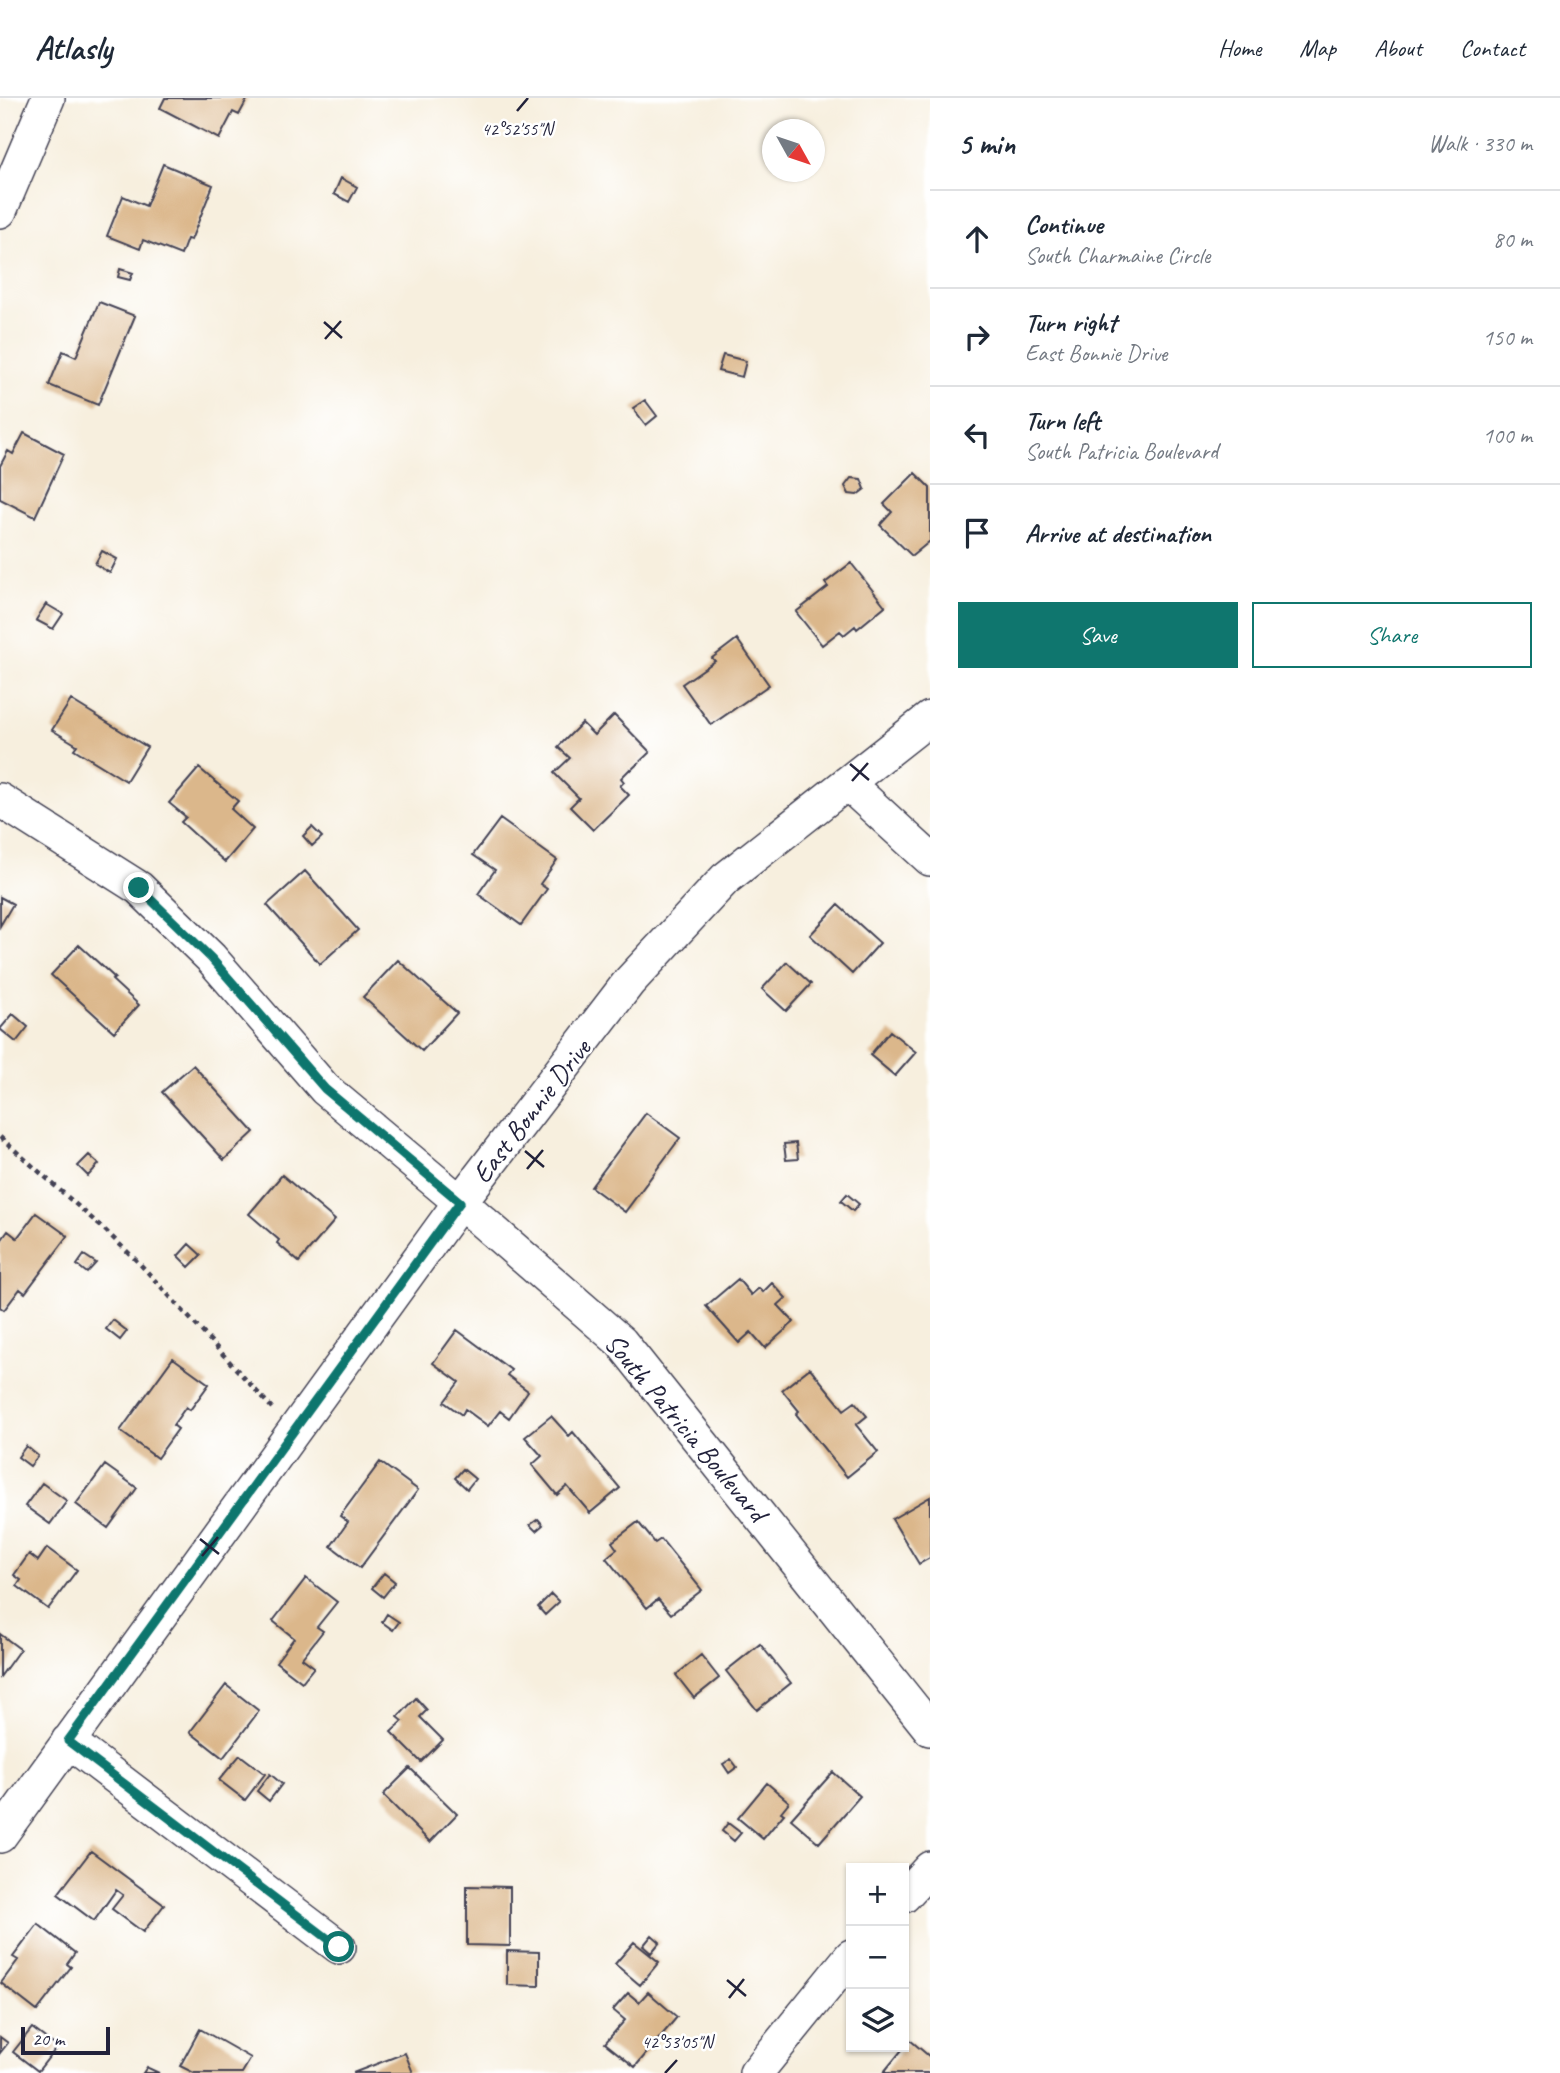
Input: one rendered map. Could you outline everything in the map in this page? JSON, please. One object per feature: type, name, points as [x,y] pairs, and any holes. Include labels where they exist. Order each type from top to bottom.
[{"type":"street","points":[[0,211],[48,98]]},
{"type":"street","name":"East Bonnie Drive","points":[[0,1836],[460,1202],[629,982],[725,879],[930,718]]},
{"type":"street","points":[[847,783],[930,859]]},
{"type":"street","name":"South Patricia Boulevard","points":[[0,800],[139,888],[211,958],[325,1089],[621,1342],[930,1729]]},
{"type":"street","points":[[68,1741],[339,1947]]},
{"type":"street","points":[[909,1891],[930,1868]]},
{"type":"street","points":[[756,2073],[846,1962]]},
{"type":"path","points":[[0,1137],[140,1264],[268,1404],[296,1428]]},
{"type":"building","points":[[165,98],[248,98],[239,115],[233,112],[219,139],[160,108]]},
{"type":"building","points":[[163,164],[213,185],[191,240],[187,239],[181,255],[143,240],[140,249],[107,236],[123,196],[146,206]]},
{"type":"building","points":[[341,178],[357,187],[349,202],[334,194]]},
{"type":"building","points":[[120,269],[133,273],[130,280],[118,277]]},
{"type":"building","points":[[99,302],[135,316],[98,405],[49,385],[63,351],[76,357]]},
{"type":"building","points":[[723,355],[746,361],[742,377],[718,371]]},
{"type":"building","points":[[645,400],[657,416],[646,425],[633,408]]},
{"type":"building","points":[[24,433],[64,454],[35,517],[0,499],[0,466],[8,451],[13,454]]},
{"type":"building","points":[[915,473],[930,488],[930,541],[912,556],[880,525],[892,512],[884,504]]},
{"type":"building","points":[[851,478],[861,479],[865,489],[857,495],[849,494],[845,486]]},
{"type":"building","points":[[102,551],[117,559],[110,573],[95,564]]},
{"type":"building","points":[[851,563],[885,606],[857,629],[855,626],[844,635],[840,631],[822,645],[796,612],[828,587],[825,583]]},
{"type":"building","points":[[46,604],[63,614],[53,629],[36,620]]},
{"type":"building","points":[[737,639],[769,685],[711,725],[682,684],[715,661],[712,658]]},
{"type":"building","points":[[71,700],[147,747],[126,781],[74,749],[77,745],[52,730]]},
{"type":"building","points":[[614,715],[650,752],[621,778],[624,782],[620,786],[629,795],[593,830],[570,807],[579,798],[554,773],[570,758],[558,747],[582,723],[594,735]]},
{"type":"building","points":[[199,768],[238,801],[231,809],[253,829],[225,862],[181,822],[186,817],[169,803]]},
{"type":"building","points":[[500,819],[557,860],[540,884],[547,889],[521,925],[478,894],[495,870],[473,855]]},
{"type":"building","points":[[312,827],[322,837],[312,846],[303,836]]},
{"type":"building","points":[[305,871],[358,930],[320,964],[267,905]]},
{"type":"building","points":[[0,897],[13,904],[0,926]]},
{"type":"building","points":[[838,905],[880,943],[852,974],[810,935]]},
{"type":"building","points":[[79,945],[115,978],[112,980],[139,1005],[114,1032],[51,975]]},
{"type":"building","points":[[398,960],[457,1013],[422,1051],[363,997]]},
{"type":"building","points":[[787,962],[811,984],[786,1011],[762,989]]},
{"type":"building","points":[[13,1014],[28,1027],[16,1042],[0,1029]]},
{"type":"building","points":[[890,1031],[916,1052],[895,1076],[870,1055]]},
{"type":"building","points":[[193,1065],[254,1132],[224,1160],[162,1092]]},
{"type":"building","points":[[646,1113],[680,1138],[625,1212],[591,1187]]},
{"type":"building","points":[[796,1143],[798,1159],[786,1160],[784,1144]]},
{"type":"building","points":[[89,1155],[99,1164],[88,1176],[78,1166]]},
{"type":"building","points":[[282,1175],[335,1220],[299,1262],[249,1214]]},
{"type":"building","points":[[847,1194],[859,1204],[853,1211],[841,1201]]},
{"type":"building","points":[[36,1213],[68,1236],[25,1293],[20,1289],[4,1310],[0,1307],[0,1242],[8,1231],[17,1238]]},
{"type":"building","points":[[189,1244],[201,1255],[189,1267],[178,1256]]},
{"type":"building","points":[[84,1255],[96,1263],[87,1273],[77,1265]]},
{"type":"building","points":[[738,1279],[751,1295],[759,1288],[763,1292],[772,1283],[786,1298],[778,1305],[794,1322],[765,1348],[751,1332],[739,1343],[706,1306]]},
{"type":"building","points":[[113,1320],[127,1331],[120,1340],[106,1329]]},
{"type":"building","points":[[457,1330],[511,1370],[507,1375],[528,1391],[509,1418],[500,1411],[488,1426],[465,1409],[462,1415],[444,1402],[459,1382],[433,1363]]},
{"type":"building","points":[[173,1358],[209,1384],[190,1410],[186,1407],[173,1425],[178,1429],[157,1458],[120,1431]]},
{"type":"building","points":[[810,1368],[844,1410],[855,1402],[867,1416],[856,1425],[878,1452],[847,1477],[796,1414],[799,1411],[782,1390]]},
{"type":"building","points":[[551,1416],[569,1436],[573,1432],[620,1488],[590,1513],[567,1486],[557,1495],[532,1465],[542,1456],[525,1437]]},
{"type":"building","points":[[26,1446],[38,1456],[30,1466],[18,1457]]},
{"type":"building","points":[[380,1462],[418,1490],[360,1568],[331,1546],[348,1522],[340,1516]]},
{"type":"building","points":[[105,1465],[137,1488],[108,1528],[76,1504]]},
{"type":"building","points":[[463,1469],[475,1479],[467,1489],[455,1478]]},
{"type":"building","points":[[42,1483],[67,1501],[50,1524],[25,1506]]},
{"type":"building","points":[[930,1497],[930,1558],[919,1564],[892,1519]]},
{"type":"building","points":[[538,1519],[543,1525],[536,1531],[530,1525]]},
{"type":"building","points":[[638,1522],[655,1543],[661,1539],[702,1590],[671,1614],[658,1599],[647,1608],[606,1558],[617,1549],[612,1542]]},
{"type":"building","points":[[47,1548],[77,1570],[48,1609],[17,1586],[21,1580],[14,1575],[29,1554],[38,1561]]},
{"type":"building","points":[[384,1573],[395,1582],[383,1597],[372,1588]]},
{"type":"building","points":[[306,1578],[337,1602],[317,1627],[323,1631],[302,1658],[314,1667],[302,1682],[276,1662],[294,1638],[273,1621]]},
{"type":"building","points":[[551,1594],[559,1602],[545,1615],[538,1607]]},
{"type":"building","points":[[387,1614],[399,1622],[393,1630],[382,1622]]},
{"type":"building","points":[[0,1634],[20,1649],[0,1677]]},
{"type":"building","points":[[760,1644],[791,1683],[757,1710],[726,1671]]},
{"type":"building","points":[[701,1655],[719,1678],[694,1698],[676,1675]]},
{"type":"building","points":[[226,1685],[259,1711],[223,1758],[190,1732]]},
{"type":"building","points":[[416,1698],[427,1710],[420,1717],[443,1740],[421,1762],[391,1732],[403,1721],[398,1717]]},
{"type":"building","points":[[240,1755],[265,1774],[245,1800],[219,1780]]},
{"type":"building","points":[[731,1759],[737,1767],[729,1773],[723,1764]]},
{"type":"building","points":[[410,1768],[457,1814],[430,1842],[383,1795]]},
{"type":"building","points":[[833,1772],[860,1796],[819,1843],[791,1819]]},
{"type":"building","points":[[270,1774],[282,1784],[269,1801],[257,1791]]},
{"type":"building","points":[[767,1783],[789,1802],[781,1812],[784,1814],[763,1839],[738,1818]]},
{"type":"building","points":[[728,1823],[741,1833],[734,1841],[722,1831]]},
{"type":"building","points":[[91,1851],[164,1905],[143,1932],[112,1909],[123,1895],[116,1890],[94,1921],[58,1894]]},
{"type":"building","points":[[467,1886],[510,1887],[510,1946],[467,1945]]},
{"type":"building","points":[[38,1924],[75,1953],[67,1964],[71,1967],[37,2011],[1,1983],[18,1960],[13,1957]]},
{"type":"building","points":[[652,1935],[660,1942],[651,1953],[643,1946]]},
{"type":"building","points":[[634,1942],[659,1962],[640,1985],[615,1964]]},
{"type":"building","points":[[507,1951],[539,1952],[539,1986],[507,1985]]},
{"type":"building","points":[[648,1992],[677,2017],[635,2067],[605,2043],[625,2020],[613,2010],[628,1993],[639,2002]]},
{"type":"building","points":[[32,2028],[57,2047],[38,2071],[13,2052]]},
{"type":"building","points":[[200,2029],[251,2058],[242,2073],[194,2073],[180,2066]]},
{"type":"building","points":[[0,2037],[8,2043],[0,2053]]},
{"type":"building","points":[[909,2041],[930,2057],[930,2073],[883,2073],[900,2052],[909,2052]]},
{"type":"building","points":[[405,2053],[413,2073],[353,2073]]},
{"type":"building","points":[[148,2068],[159,2073],[143,2073]]},
{"type":"route","points":[[139,888],[211,958],[325,1089],[460,1202],[68,1741],[339,1947]]}]
